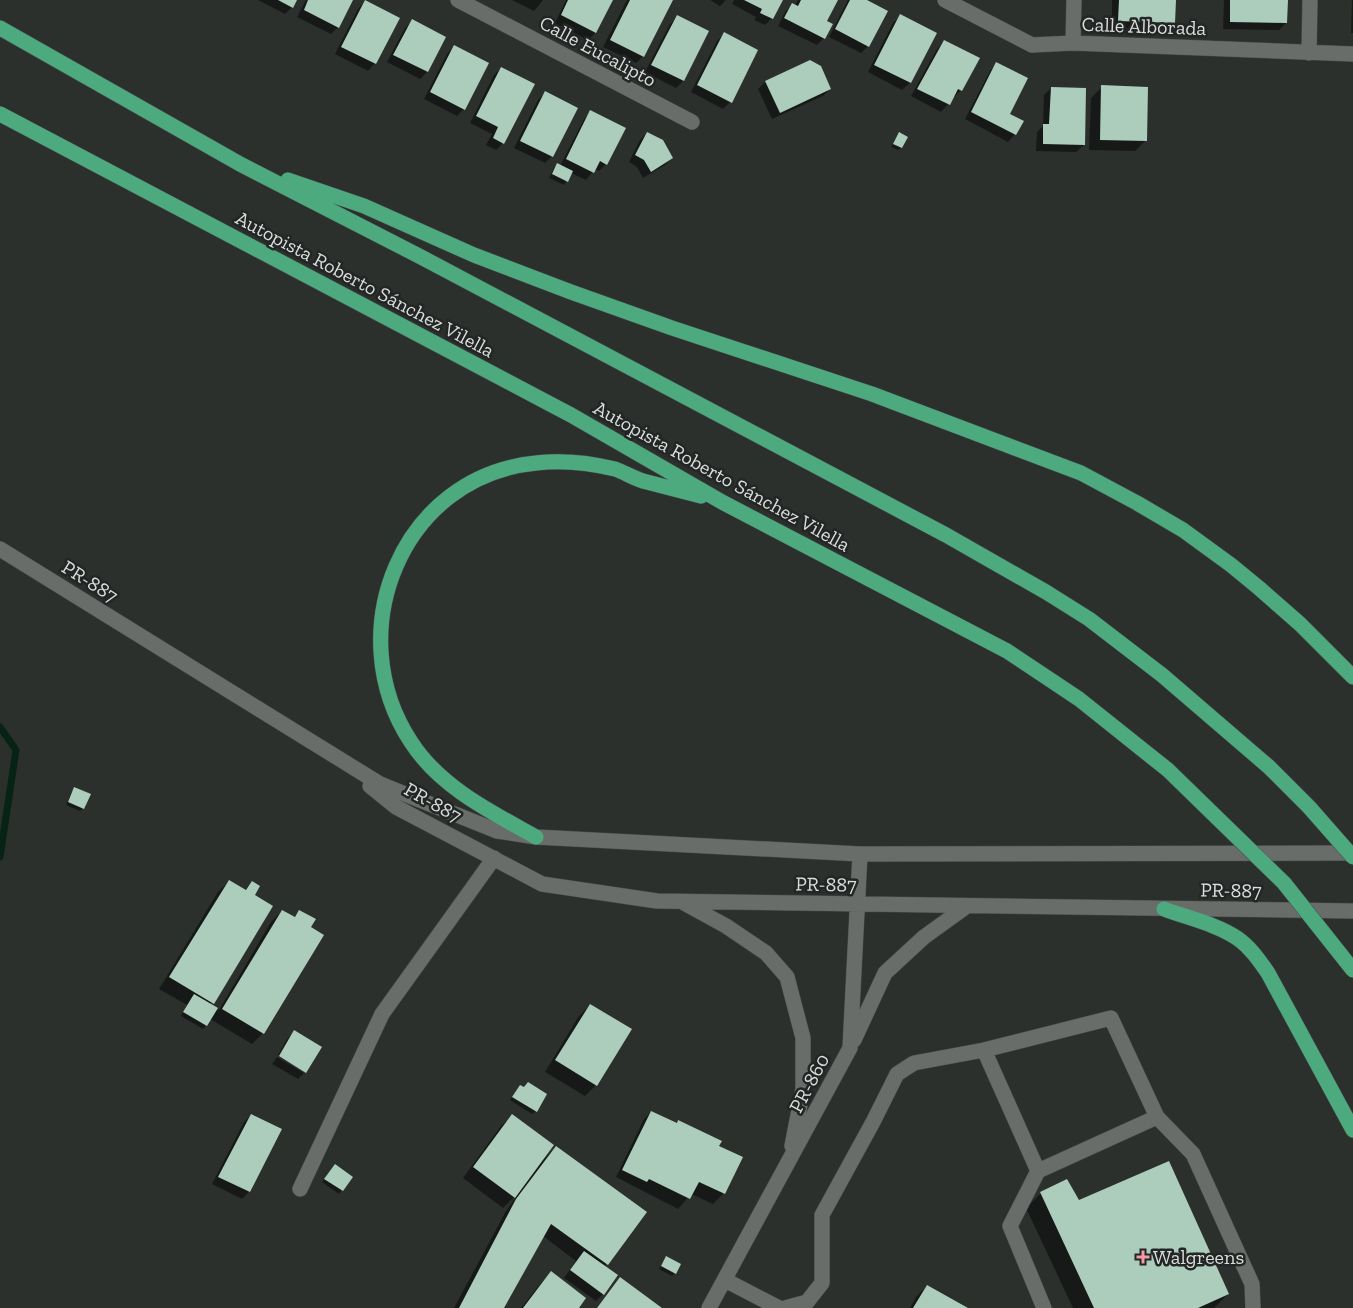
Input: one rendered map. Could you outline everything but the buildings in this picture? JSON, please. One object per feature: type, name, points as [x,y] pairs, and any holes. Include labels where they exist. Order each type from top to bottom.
[{"type":"highway","points":[[0,28],[240,164],[430,262],[946,535],[1046,592],[1090,619],[1162,674],[1269,767],[1309,807],[1353,857]]},
{"type":"highway","name":"Autopista Roberto Sánchez Vilella","points":[[1,114],[571,415],[722,502],[1007,651],[1079,699],[1168,770],[1284,883],[1353,970]]},
{"type":"highway","points":[[240,164],[364,206],[474,255],[572,292],[672,328],[872,394],[1081,473],[1183,530],[1231,565],[1300,624],[1353,677]]},
{"type":"highway","points":[[536,837],[477,804],[446,780],[423,760],[398,721],[388,698],[379,647],[383,603],[400,555],[416,531],[436,509],[458,491],[507,468],[536,463],[565,462],[593,465],[616,470],[640,480],[722,502]]},
{"type":"highway","points":[[1164,909],[1229,934],[1252,952],[1268,972],[1353,1130]]},
{"type":"street","name":"Calle Alborada","points":[[945,0],[1032,44],[1073,43],[1353,54]]},
{"type":"street","points":[[1073,43],[1074,0]]},
{"type":"street","points":[[1309,53],[1310,0]]},
{"type":"street","name":"Calle Eucalipto","points":[[464,1],[692,122]]},
{"type":"street","name":"PR-887","points":[[0,549],[380,784],[497,831],[536,837],[860,854],[1353,853]]},
{"type":"street","name":"PR-887","points":[[336,758],[396,807],[542,884],[658,901],[1353,911]]},
{"type":"street","name":"PR-860","points":[[710,1308],[850,1048],[860,854]]},
{"type":"street","points":[[300,1189],[382,1014],[494,858]]},
{"type":"street","points":[[680,901],[726,926],[766,954],[787,977],[803,1038],[803,1089],[789,1161]]},
{"type":"street","points":[[850,1048],[885,973],[924,937],[967,906]]},
{"type":"street","points":[[785,1308],[807,1302],[822,1283],[822,1215],[897,1074],[914,1064],[984,1050],[1111,1018],[1157,1118],[1193,1154],[1252,1284],[1253,1308]]},
{"type":"street","points":[[984,1050],[1038,1171]]},
{"type":"street","points":[[1044,1308],[1010,1226],[1038,1171],[1157,1118]]},
{"type":"street","points":[[725,1280],[779,1308]]},
{"type":"waterway","points":[[0,727],[16,750],[0,857]]},
{"type":"place","name":"Walgreens","points":[[1143,1257]]}]
